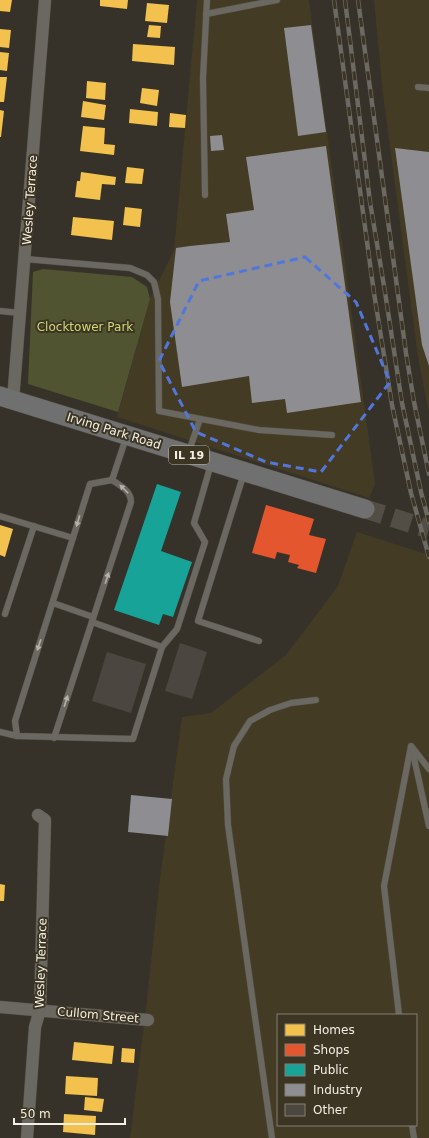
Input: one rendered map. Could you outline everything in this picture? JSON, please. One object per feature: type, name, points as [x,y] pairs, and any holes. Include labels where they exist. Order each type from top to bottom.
[{"type":"main road","name":"Irving Park Road","points":[[7,398],[365,509]]},
{"type":"street","name":"Wesley Terrace","points":[[7,398],[20,313],[45,0]]},
{"type":"street","name":"Wesley Terrace","points":[[27,1138],[35,1027],[40,1010],[46,820],[38,815]]},
{"type":"street","name":"Cullom Street","points":[[0,1007],[148,1020]]},
{"type":"lane","points":[[206,195],[203,78],[207,0]]},
{"type":"lane","points":[[206,14],[277,0]]},
{"type":"lane","points":[[418,87],[429,88]]},
{"type":"lane","points":[[25,259],[130,268],[147,275],[154,282],[158,298],[159,411],[259,430],[332,435]]},
{"type":"lane","points":[[0,311],[20,313]]},
{"type":"lane","points":[[188,454],[200,419]]},
{"type":"lane","points":[[112,480],[127,435]]},
{"type":"lane","points":[[0,732],[17,736],[54,738],[133,739],[162,647],[177,629],[206,542],[194,523],[212,461]]},
{"type":"lane","points":[[245,472],[198,621],[259,641]]},
{"type":"lane","points":[[17,736],[15,721],[90,484],[112,480],[126,489],[131,498],[131,502],[54,738]]},
{"type":"lane","points":[[0,516],[73,538]]},
{"type":"lane","points":[[5,614],[34,526]]},
{"type":"lane","points":[[53,603],[162,647]]},
{"type":"lane","points":[[272,1138],[228,826],[226,779],[234,746],[250,721],[270,710],[291,703],[316,700]]},
{"type":"lane","points":[[411,746],[429,769]]},
{"type":"lane","points":[[411,746],[429,826]]},
{"type":"lane","points":[[399,1014],[384,886],[411,746]]},
{"type":"lane","points":[[412,1126],[414,1138]]},
{"type":"highlighted area","points":[[305,257],[356,302],[390,382],[321,472],[266,462],[196,432],[159,361],[199,281]]},
{"type":"shaded area","points":[[197,0],[309,0],[375,484],[369,498],[117,417],[150,299],[174,250]]},
{"type":"shaded area","points":[[374,0],[429,0],[429,414],[418,357],[383,94]]},
{"type":"shaded area","points":[[357,532],[429,555],[429,1138],[130,1138],[160,879],[182,717],[211,713],[286,655],[338,586]]},
{"type":"green space","name":"Clocktower Park","points":[[43,269],[132,277],[147,287],[150,299],[118,412],[28,384],[33,272]]},
{"type":"building: Homes","points":[[0,0],[12,0],[10,12],[0,11]]},
{"type":"building: Homes","points":[[100,0],[128,0],[127,9],[100,6]]},
{"type":"building: Homes","points":[[147,3],[169,5],[167,23],[145,21]]},
{"type":"building: Homes","points":[[149,25],[161,26],[160,38],[147,37]]},
{"type":"building: Homes","points":[[0,29],[11,30],[9,48],[0,47]]},
{"type":"building: Homes","points":[[133,44],[175,47],[174,65],[132,61]]},
{"type":"building: Homes","points":[[0,52],[9,53],[7,71],[0,70]]},
{"type":"building: Homes","points":[[0,77],[7,77],[4,102],[0,102]]},
{"type":"building: Homes","points":[[87,81],[106,83],[105,100],[86,98]]},
{"type":"building: Homes","points":[[142,88],[159,90],[157,106],[140,103]]},
{"type":"building: Homes","points":[[83,101],[106,105],[104,120],[81,117]]},
{"type":"building: Homes","points":[[130,109],[158,112],[157,126],[129,123]]},
{"type":"building: Homes","points":[[0,110],[4,111],[1,137],[0,137]]},
{"type":"building: Homes","points":[[170,113],[186,115],[185,128],[169,127]]},
{"type":"building: Homes","points":[[83,126],[105,128],[104,144],[115,145],[114,155],[80,151]]},
{"type":"building: Homes","points":[[127,167],[144,169],[142,184],[125,183]]},
{"type":"building: Homes","points":[[81,172],[116,177],[115,185],[102,184],[100,200],[75,197],[77,181],[80,181]]},
{"type":"building: Homes","points":[[125,207],[142,209],[140,227],[123,225]]},
{"type":"building: Homes","points":[[73,217],[114,221],[112,240],[71,235]]},
{"type":"building: Homes","points":[[0,525],[13,529],[5,557],[0,555]]},
{"type":"building: Homes","points":[[0,884],[5,885],[4,901],[0,901]]},
{"type":"building: Homes","points":[[74,1042],[114,1046],[112,1064],[72,1060]]},
{"type":"building: Homes","points":[[122,1048],[135,1049],[134,1063],[121,1062]]},
{"type":"building: Homes","points":[[66,1076],[98,1078],[97,1096],[65,1094]]},
{"type":"building: Homes","points":[[85,1097],[104,1099],[102,1112],[84,1110]]},
{"type":"building: Homes","points":[[64,1114],[96,1116],[95,1135],[63,1132]]},
{"type":"building: Shops","points":[[266,505],[314,519],[309,535],[326,539],[316,573],[297,568],[299,565],[288,562],[290,555],[277,552],[275,559],[252,553]]},
{"type":"building: Public","points":[[157,484],[181,492],[161,551],[192,562],[173,617],[163,614],[159,625],[114,610]]},
{"type":"building: Industry","points":[[311,25],[326,132],[298,136],[284,28]]},
{"type":"building: Industry","points":[[222,135],[224,150],[211,151],[210,136]]},
{"type":"building: Industry","points":[[326,146],[361,402],[287,413],[285,399],[252,403],[249,376],[182,387],[170,302],[176,248],[230,242],[226,214],[254,210],[246,157]]},
{"type":"building: Industry","points":[[395,148],[429,152],[429,366],[422,345]]},
{"type":"building: Industry","points":[[131,795],[172,799],[168,836],[128,832]]},
{"type":"building: Other","points":[[180,643],[207,652],[192,699],[165,691]]},
{"type":"building: Other","points":[[107,652],[146,664],[131,713],[92,701]]},
{"type":"tunnel","points":[[365,509],[429,529]]},
{"type":"railway","points":[[334,0],[374,293],[392,405],[411,493],[429,557]]},
{"type":"railway","points":[[345,0],[370,202],[402,403],[429,522]]},
{"type":"railway","points":[[358,0],[406,353],[414,402],[429,474]]}]
